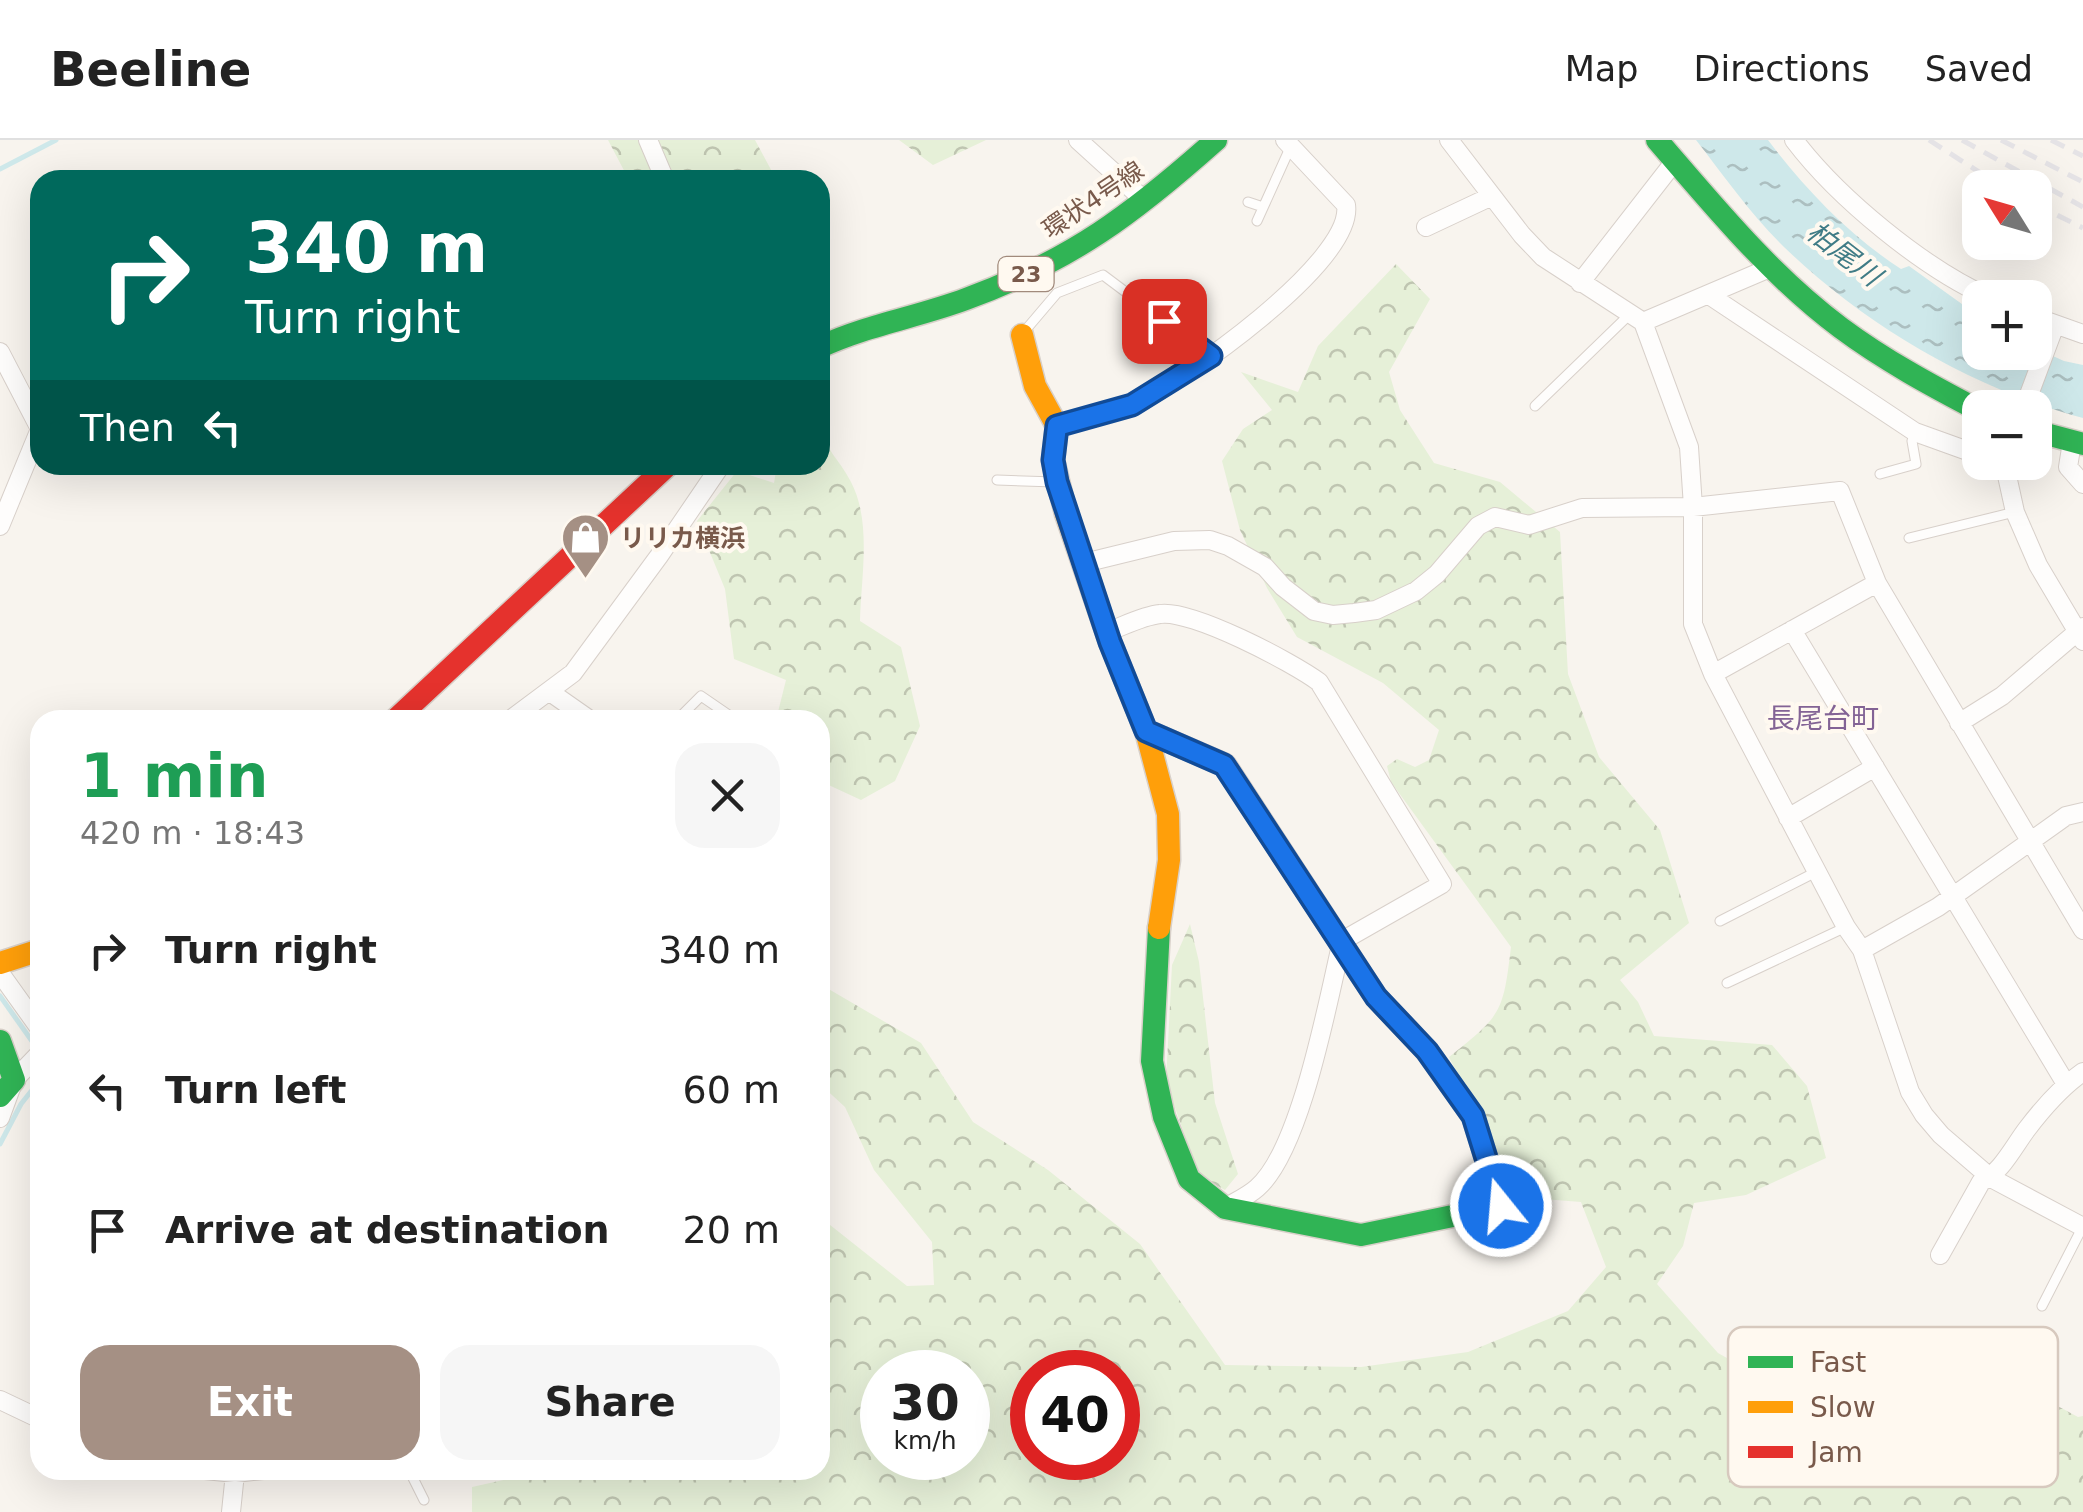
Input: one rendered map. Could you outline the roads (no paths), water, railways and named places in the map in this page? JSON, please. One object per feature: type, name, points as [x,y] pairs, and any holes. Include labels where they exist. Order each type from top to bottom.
[{"type":"street","points":[[648,140],[661,170]]},
{"type":"street","points":[[1078,140],[1144,200]]},
{"type":"street","points":[[1449,140],[1544,257],[1636,318],[1689,446],[1693,624],[1713,674],[1846,927],[1862,950],[1910,1092],[1940,1135],[1990,1178],[2082,1227]]},
{"type":"street","points":[[1658,140],[1772,267],[1838,326],[1889,361],[1962,401]]},
{"type":"street","points":[[1794,140],[1852,201],[1896,239],[1962,283]]},
{"type":"street","name":"環状4号線","points":[[830,342],[944,307],[1024,276],[1090,241],[1209,143]]},
{"type":"street","points":[[1057,426],[1132,405],[1211,356],[1277,306],[1324,254],[1348,217],[1340,197],[1288,144]]},
{"type":"street","points":[[1580,282],[1675,161]]},
{"type":"street","points":[[1426,227],[1492,196]]},
{"type":"street","points":[[1636,318],[1710,295],[1772,267]]},
{"type":"street","points":[[1710,295],[1915,432],[1962,449]]},
{"type":"street","points":[[2031,390],[2054,328],[2083,334]]},
{"type":"street","points":[[1022,335],[1036,386],[1057,426],[1053,460],[1057,482],[1107,632],[1146,731],[1168,814],[1169,860],[1158,932],[1152,1061],[1164,1117],[1189,1180],[1225,1208],[1361,1235],[1501,1206],[1473,1116],[1427,1051],[1376,997],[1224,765],[1146,731]]},
{"type":"street","points":[[0,352],[30,410]]},
{"type":"street","points":[[2052,436],[2078,443],[2068,467],[2083,484]]},
{"type":"street","points":[[0,526],[30,454]]},
{"type":"street","points":[[406,710],[657,475]]},
{"type":"street","points":[[524,710],[572,673],[660,556],[714,475]]},
{"type":"street","points":[[1959,723],[2002,696],[2081,634],[2038,565],[2015,512],[2008,480]]},
{"type":"street","points":[[1084,562],[1174,541],[1210,540],[1265,567],[1314,612],[1344,614],[1376,610],[1416,591],[1437,574],[1486,520],[1495,517],[1529,525],[1582,508],[1693,507],[1840,490],[1877,583],[2083,930]]},
{"type":"street","points":[[1713,674],[1877,583]]},
{"type":"street","points":[[1107,632],[1159,614],[1178,614],[1304,670],[1319,682],[1442,884],[1342,941],[1311,1068],[1283,1152],[1259,1187],[1225,1208]]},
{"type":"street","points":[[1792,630],[2066,1084]]},
{"type":"street","points":[[550,692],[576,710]]},
{"type":"street","points":[[1788,818],[1875,767]]},
{"type":"street","points":[[1862,950],[1938,907],[1951,894],[2066,816],[2083,812]]},
{"type":"street","points":[[0,963],[30,953]]},
{"type":"street","points":[[0,973],[30,1015]]},
{"type":"street","points":[[0,1041],[7,1088],[0,1118]]},
{"type":"street","points":[[7,1088],[30,1064]]},
{"type":"street","points":[[1940,1254],[1980,1182],[1990,1178],[2066,1084],[2083,1072]]},
{"type":"street","points":[[0,1400],[30,1414]]},
{"type":"street","points":[[231,1512],[234,1480]]},
{"type":"lane","points":[[1257,222],[1288,144]]},
{"type":"lane","points":[[1248,202],[1263,208]]},
{"type":"lane","points":[[1022,335],[1058,293],[1103,275],[1211,356]]},
{"type":"lane","points":[[1535,406],[1636,318]]},
{"type":"lane","points":[[1880,474],[1916,464],[1912,441],[1915,432]]},
{"type":"lane","points":[[998,480],[1057,482]]},
{"type":"lane","points":[[1909,538],[2015,512]]},
{"type":"lane","points":[[687,710],[701,696],[721,710]]},
{"type":"lane","points":[[1720,921],[1817,871]]},
{"type":"lane","points":[[1727,982],[1846,927]]},
{"type":"lane","points":[[2042,1306],[2082,1227]]},
{"type":"lane","points":[[415,1480],[424,1500]]},
{"type":"water","name":"柏尾川","points":[[1696,140],[1768,140],[1846,227],[1901,269],[1909,266],[1962,304],[1962,370],[2052,370],[2052,356],[2083,365],[2083,418],[2052,408],[2052,390],[2001,390],[1923,351],[1886,328],[1816,276],[1772,235]]},
{"type":"waterway","points":[[0,169],[56,140]]},
{"type":"waterway","points":[[0,996],[30,1038]]},
{"type":"waterway","points":[[0,1144],[30,1093]]},
{"type":"railway","points":[[1929,140],[1976,170]]},
{"type":"railway","points":[[1962,140],[2083,207]]},
{"type":"railway","points":[[2001,140],[2083,182]]},
{"type":"railway","points":[[2051,140],[2083,156]]},
{"type":"railway","points":[[2052,212],[2083,228]]},
{"type":"place","name":"リリカ横浜","points":[[585,580]]},
{"type":"district","name":"長尾台町","points":[[1823,718]]}]
